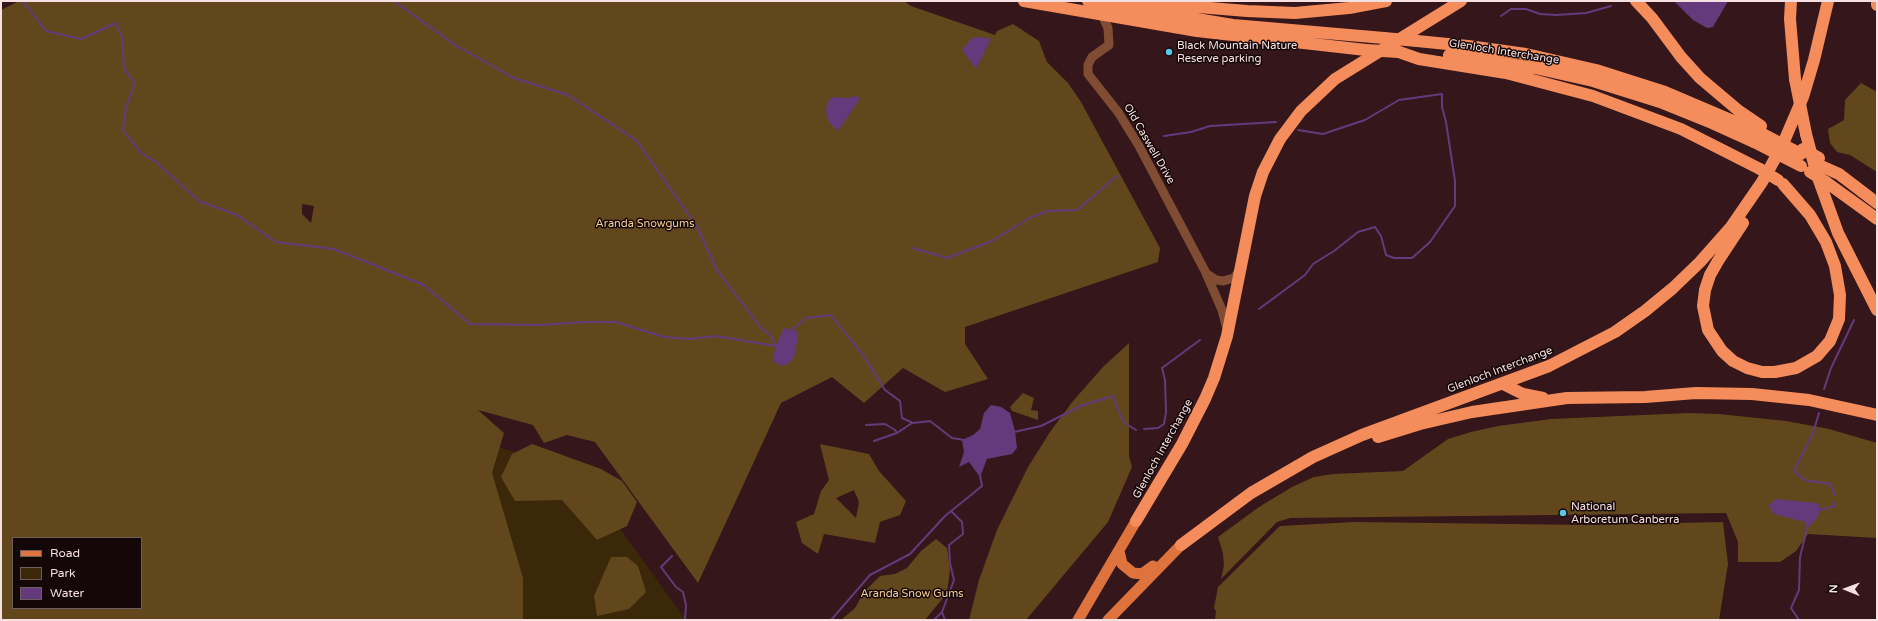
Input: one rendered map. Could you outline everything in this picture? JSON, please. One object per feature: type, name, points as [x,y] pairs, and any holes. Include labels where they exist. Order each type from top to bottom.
[{"type":"highway","name":"Glenloch Interchange","points":[[1024,1],[1228,36],[1366,50],[1456,56],[1500,62],[1587,80],[1660,102],[1712,122],[1758,133]]},
{"type":"highway","name":"Glenloch Interchange","points":[[1088,1],[1233,25],[1468,46],[1526,54],[1596,70],[1665,92],[1758,133],[1804,158],[1826,182],[1877,219]]},
{"type":"highway","points":[[1122,1],[1289,13],[1328,11],[1386,1]]},
{"type":"highway","name":"Glenloch Interchange","points":[[1136,521],[1186,437],[1205,399],[1227,336],[1259,184],[1274,149],[1294,120],[1310,101],[1335,79],[1461,1]]},
{"type":"highway","points":[[1447,10],[1465,1]]},
{"type":"highway","points":[[1636,1],[1652,18],[1695,73],[1758,133]]},
{"type":"highway","points":[[1791,1],[1792,50],[1795,79],[1806,134],[1828,208],[1838,233],[1870,298]]},
{"type":"highway","name":"Glenloch Interchange","points":[[1181,545],[1251,493],[1281,474],[1346,441],[1549,366],[1615,332],[1656,302],[1700,262],[1738,218],[1766,176],[1790,130],[1814,60],[1828,1]]},
{"type":"highway","points":[[1399,52],[1419,59],[1506,73],[1593,96],[1681,129],[1760,169],[1780,182],[1804,201],[1820,219],[1877,310]]},
{"type":"highway","points":[[1780,182],[1810,215],[1829,248],[1839,285],[1840,312],[1835,331],[1826,346],[1817,356],[1791,369],[1775,372],[1762,372],[1747,368],[1733,361],[1716,344],[1706,322],[1703,306],[1705,290],[1710,275],[1766,186],[1788,144],[1806,99],[1814,60]]},
{"type":"highway","points":[[1804,158],[1820,162],[1839,174],[1877,203]]},
{"type":"highway","points":[[1503,384],[1528,395],[1556,399]]},
{"type":"highway","points":[[1251,493],[1334,454],[1411,427],[1472,412],[1556,399],[1645,397],[1696,393],[1752,394],[1809,400],[1877,415]]},
{"type":"main road","name":"Glenloch Interchange","points":[[1078,620],[1136,521]]},
{"type":"main road","points":[[1119,552],[1119,559],[1123,566],[1131,572],[1138,574],[1146,571],[1181,545]]},
{"type":"main road","points":[[1108,620],[1181,545]]},
{"type":"street","name":"Old Caswell Drive","points":[[1102,15],[1108,28],[1109,45],[1092,57],[1088,65],[1088,74],[1114,107],[1134,136],[1205,271],[1222,310],[1227,336]]},
{"type":"street","points":[[1205,271],[1214,279],[1223,281],[1234,278],[1241,267]]},
{"type":"green space","name":"Aranda Snowgums","points":[[19,1],[904,1],[911,6],[995,35],[997,31],[1013,24],[1039,41],[1047,62],[1068,83],[1081,102],[1160,248],[1158,262],[965,327],[965,344],[988,379],[945,392],[903,368],[864,403],[832,377],[781,403],[698,583],[595,442],[567,435],[544,443],[533,425],[478,410],[504,433],[492,473],[523,578],[523,620],[1,620],[1,10]],"holes":[[[302,204],[314,206],[311,223],[302,214]]]},
{"type":"green space","points":[[1861,83],[1877,92],[1877,172],[1850,155],[1837,152],[1830,143],[1828,129],[1844,120],[1845,100]]},
{"type":"green space","points":[[1129,343],[1129,456],[1132,467],[1108,522],[1026,620],[969,620],[979,580],[997,530],[1028,467],[1050,432],[1073,401],[1103,367]]},
{"type":"green space","points":[[1023,393],[1034,398],[1031,410],[1038,411],[1038,420],[1012,411],[1010,407]]},
{"type":"green space","points":[[1689,413],[1719,414],[1786,421],[1829,429],[1877,443],[1877,538],[1808,534],[1796,551],[1780,562],[1738,562],[1738,542],[1726,513],[1290,518],[1277,522],[1221,579],[1224,566],[1223,553],[1218,537],[1259,507],[1292,487],[1314,477],[1333,474],[1403,471],[1448,439],[1498,426],[1551,419]]},
{"type":"green space","points":[[482,443],[577,469],[686,620],[522,620]]},
{"type":"green space","points":[[532,444],[601,469],[622,481],[637,502],[627,526],[597,540],[562,500],[515,501],[501,477],[512,454]]},
{"type":"green space","points":[[820,444],[869,454],[879,471],[906,501],[900,515],[880,522],[875,543],[824,534],[818,554],[802,543],[796,522],[814,514],[821,491],[829,480]],"holes":[[[854,490],[859,502],[856,518],[836,498]]]},
{"type":"green space","points":[[1354,522],[1589,525],[1723,522],[1728,564],[1719,620],[1215,620],[1216,611],[1214,608],[1218,587],[1280,526]]},
{"type":"green space","name":"Aranda Snow Gums","points":[[936,539],[947,548],[950,570],[947,593],[925,620],[841,620],[855,608],[864,592],[880,576],[895,574],[907,568],[921,551]]},
{"type":"green space","points":[[611,557],[627,557],[638,566],[646,592],[629,609],[597,616],[594,596]]},
{"type":"water","points":[[1674,1],[1728,1],[1713,27],[1707,28],[1693,20]]},
{"type":"water","points":[[980,37],[991,39],[976,69],[962,50],[972,38]]},
{"type":"water","points":[[858,96],[859,100],[838,131],[829,122],[826,112],[827,103],[832,97],[846,98]]},
{"type":"water","points":[[784,328],[797,331],[798,336],[794,357],[789,363],[783,366],[774,362],[774,354]]},
{"type":"water","points":[[991,405],[1001,407],[1010,413],[1015,431],[1017,448],[1012,454],[987,459],[980,477],[969,462],[959,467],[964,452],[962,440],[973,435],[980,429],[984,413]]},
{"type":"water","points":[[1776,499],[1819,504],[1820,510],[1817,518],[1807,529],[1805,522],[1774,514],[1770,508],[1770,504]]},
{"type":"waterway","points":[[23,1],[46,31],[81,39],[116,23],[122,38],[124,68],[135,84],[126,107],[123,130],[141,153],[156,162],[199,201],[237,215],[276,242],[334,249],[424,285],[470,324],[542,325],[583,322],[616,322],[664,337],[690,339],[716,336],[776,346]]},
{"type":"waterway","points":[[394,1],[455,45],[514,78],[568,95],[637,141],[697,227],[717,270],[762,329],[770,334],[776,346]]},
{"type":"waterway","points":[[1501,16],[1511,9],[1526,9],[1540,14],[1556,15],[1586,13],[1611,6]]},
{"type":"waterway","points":[[1259,309],[1305,275],[1313,264],[1334,251],[1358,232],[1375,227],[1381,236],[1386,255],[1394,258],[1412,258],[1430,242],[1455,206],[1455,181],[1446,122],[1442,107],[1442,94],[1399,100],[1365,120],[1323,134],[1298,130]]},
{"type":"waterway","points":[[1164,136],[1191,132],[1210,126],[1276,122]]},
{"type":"waterway","points":[[913,248],[947,258],[992,241],[1030,218],[1047,211],[1077,210],[1117,176]]},
{"type":"waterway","points":[[793,329],[806,318],[831,315],[863,355],[885,390],[900,401],[902,418],[913,423],[930,421],[952,438],[964,440]]},
{"type":"waterway","points":[[1824,389],[1831,368],[1854,320]]},
{"type":"waterway","points":[[1144,429],[1158,428],[1164,424],[1166,412],[1165,380],[1162,368],[1200,340]]},
{"type":"waterway","points":[[1014,432],[1041,426],[1083,405],[1113,396],[1122,419],[1126,424],[1136,430]]},
{"type":"waterway","points":[[1819,413],[1813,433],[1794,471],[1805,480],[1830,484],[1835,495]]},
{"type":"waterway","points":[[874,441],[897,433],[912,423]]},
{"type":"waterway","points":[[866,425],[885,424],[897,433]]},
{"type":"waterway","points":[[831,620],[870,575],[910,554],[945,516],[982,486],[980,475]]},
{"type":"waterway","points":[[1820,510],[1835,506],[1835,502]]},
{"type":"waterway","points":[[945,620],[942,612],[954,580],[950,563],[949,545],[963,534],[962,522],[951,511]]},
{"type":"waterway","points":[[1799,620],[1791,608],[1799,590],[1800,557],[1807,529]]},
{"type":"waterway","points":[[672,556],[661,567],[676,587],[683,592],[686,605],[685,620]]},
{"type":"waterway","points":[[934,620],[942,612]]},
{"type":"place","name":"Black Mountain Nature Reserve parking","points":[[1169,52]]},
{"type":"place","name":"National Arboretum Canberra","points":[[1563,513]]}]
